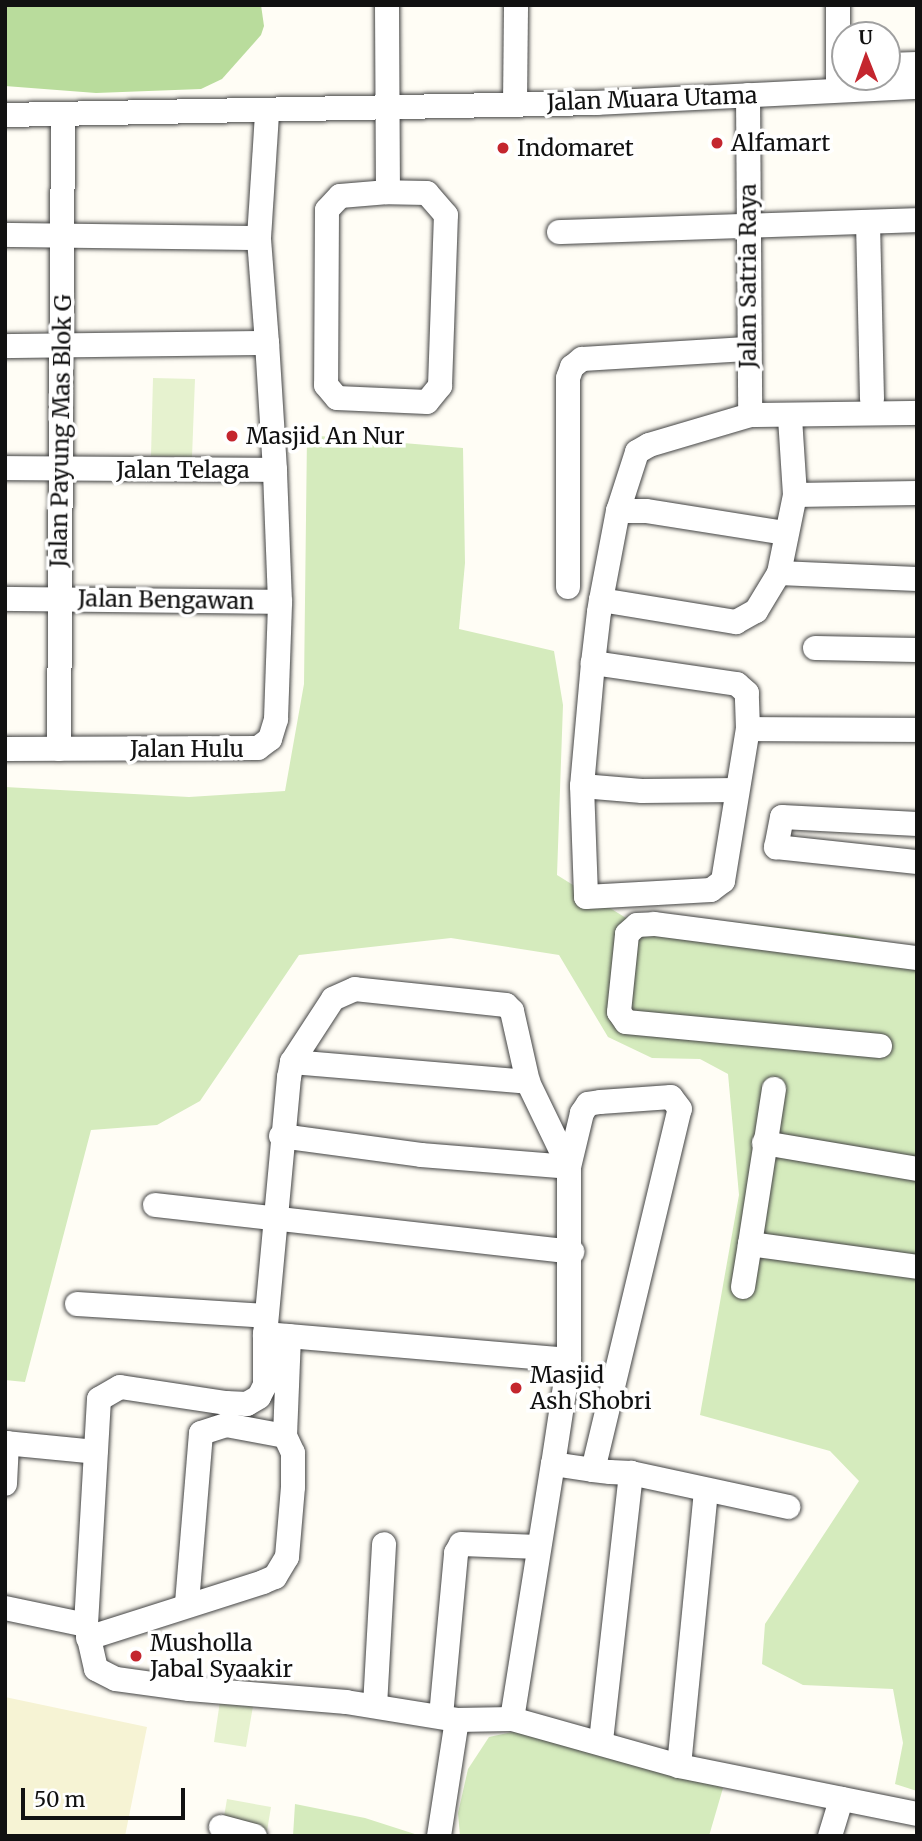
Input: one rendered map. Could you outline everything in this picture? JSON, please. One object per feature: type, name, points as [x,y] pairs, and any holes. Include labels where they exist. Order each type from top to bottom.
[{"type":"street","points":[[387,5],[388,192]]},
{"type":"street","points":[[515,104],[516,5]]},
{"type":"street","name":"Jalan Muara Utama","points":[[5,115],[267,113],[387,105],[515,104],[748,95],[831,76]]},
{"type":"street","name":"Jalan Satria Raya","points":[[748,95],[747,349],[750,415]]},
{"type":"street","name":"Jalan Telaga","points":[[5,468],[275,470],[259,238],[267,113]]},
{"type":"street","name":"Jalan Payung Mas Blok G","points":[[59,749],[64,114]]},
{"type":"street","points":[[388,192],[427,193],[446,215],[440,386],[427,402],[337,398],[326,385],[327,210],[340,196],[388,192]]},
{"type":"street","points":[[559,232],[749,229],[917,220]]},
{"type":"street","points":[[868,222],[872,399]]},
{"type":"street","points":[[5,235],[259,238]]},
{"type":"street","points":[[5,346],[61,349],[267,343]]},
{"type":"street","points":[[568,587],[568,378],[572,367],[582,359],[747,349]]},
{"type":"street","points":[[593,663],[737,684],[747,693],[748,729],[719,887],[592,899],[583,890],[582,786],[593,663],[601,600],[618,511],[638,452],[750,415],[790,417],[917,413]]},
{"type":"street","points":[[601,600],[736,622],[756,611],[779,573],[785,533],[795,495],[790,417]]},
{"type":"street","name":"Jalan Bengawan","points":[[5,599],[280,602],[275,470]]},
{"type":"street","points":[[795,495],[917,493]]},
{"type":"street","points":[[618,511],[646,511],[785,533]]},
{"type":"street","points":[[779,573],[917,579]]},
{"type":"street","name":"Jalan Hulu","points":[[5,749],[258,748],[270,739],[276,719],[280,602]]},
{"type":"street","points":[[815,648],[917,650]]},
{"type":"street","points":[[748,729],[917,730]]},
{"type":"street","points":[[582,786],[642,791],[737,790]]},
{"type":"street","points":[[917,824],[782,817],[776,848],[917,862]]},
{"type":"street","points":[[880,1046],[626,1022],[619,1013],[627,934],[637,925],[654,924],[917,958]]},
{"type":"street","points":[[569,1167],[528,1082],[512,1011],[506,1005],[355,989],[333,999],[292,1062],[281,1136],[279,1217],[265,1325],[265,1384],[259,1397],[247,1404],[226,1403],[111,1388],[99,1399],[87,1632],[96,1670],[116,1679],[375,1706],[449,1718],[512,1719],[601,1741],[679,1766],[917,1814]]},
{"type":"street","points":[[292,1062],[528,1082]]},
{"type":"street","points":[[743,1287],[774,1089]]},
{"type":"street","points":[[512,1719],[569,1360],[572,1252],[569,1167],[582,1113],[588,1104],[663,1096],[678,1102],[680,1109],[593,1470]]},
{"type":"street","points":[[281,1136],[421,1155],[569,1167]]},
{"type":"street","points":[[764,1143],[917,1169]]},
{"type":"street","points":[[155,1205],[572,1252]]},
{"type":"street","points":[[750,1244],[917,1267]]},
{"type":"street","points":[[77,1304],[265,1325],[289,1336],[569,1360]]},
{"type":"street","points":[[5,1608],[87,1632],[263,1582],[283,1567],[294,1468],[291,1444],[285,1436],[289,1336]]},
{"type":"street","points":[[187,1605],[201,1433],[226,1425],[285,1436]]},
{"type":"street","points":[[5,1484],[6,1443],[96,1452]]},
{"type":"street","points":[[552,1464],[631,1473],[788,1507]]},
{"type":"street","points":[[601,1741],[631,1473]]},
{"type":"street","points":[[679,1766],[706,1491]]},
{"type":"street","points":[[375,1706],[384,1544]]},
{"type":"street","points":[[439,1836],[449,1718],[456,1553],[461,1544],[540,1547]]},
{"type":"street","points":[[830,1836],[841,1799]]},
{"type":"street","points":[[221,1827],[255,1836]]},
{"type":"shaded area","points":[[5,1697],[147,1727],[125,1836],[5,1836]]},
{"type":"green space","points":[[5,5],[261,5],[264,26],[261,35],[222,79],[201,89],[96,93],[5,86]]},
{"type":"green space","points":[[153,378],[195,379],[192,457],[151,456]]},
{"type":"green space","points":[[307,435],[463,448],[465,563],[459,629],[554,651],[563,705],[557,875],[626,918],[678,916],[853,935],[917,949],[917,1791],[895,1784],[903,1743],[893,1689],[803,1685],[762,1664],[765,1624],[859,1481],[830,1451],[700,1415],[739,1195],[728,1074],[700,1059],[652,1058],[608,1037],[559,955],[451,938],[299,955],[200,1101],[157,1125],[91,1130],[25,1382],[5,1380],[5,787],[189,797],[285,791],[304,684]]},
{"type":"green space","points":[[220,1701],[253,1706],[246,1747],[214,1742]]},
{"type":"green space","points":[[522,1730],[678,1770],[723,1788],[709,1836],[460,1836],[458,1813],[468,1769],[489,1737]]},
{"type":"green space","points":[[227,1799],[271,1807],[267,1831],[223,1823]]},
{"type":"green space","points":[[295,1804],[365,1818],[421,1836],[293,1836]]},
{"type":"place","name":"Alfamart","points":[[717,143]]},
{"type":"place","name":"Indomaret","points":[[503,148]]},
{"type":"place","name":"Masjid An Nur","points":[[232,436]]},
{"type":"place","name":"Masjid Ash Shobri","points":[[516,1388]]},
{"type":"place","name":"Musholla Jabal Syaakir","points":[[136,1656]]}]
